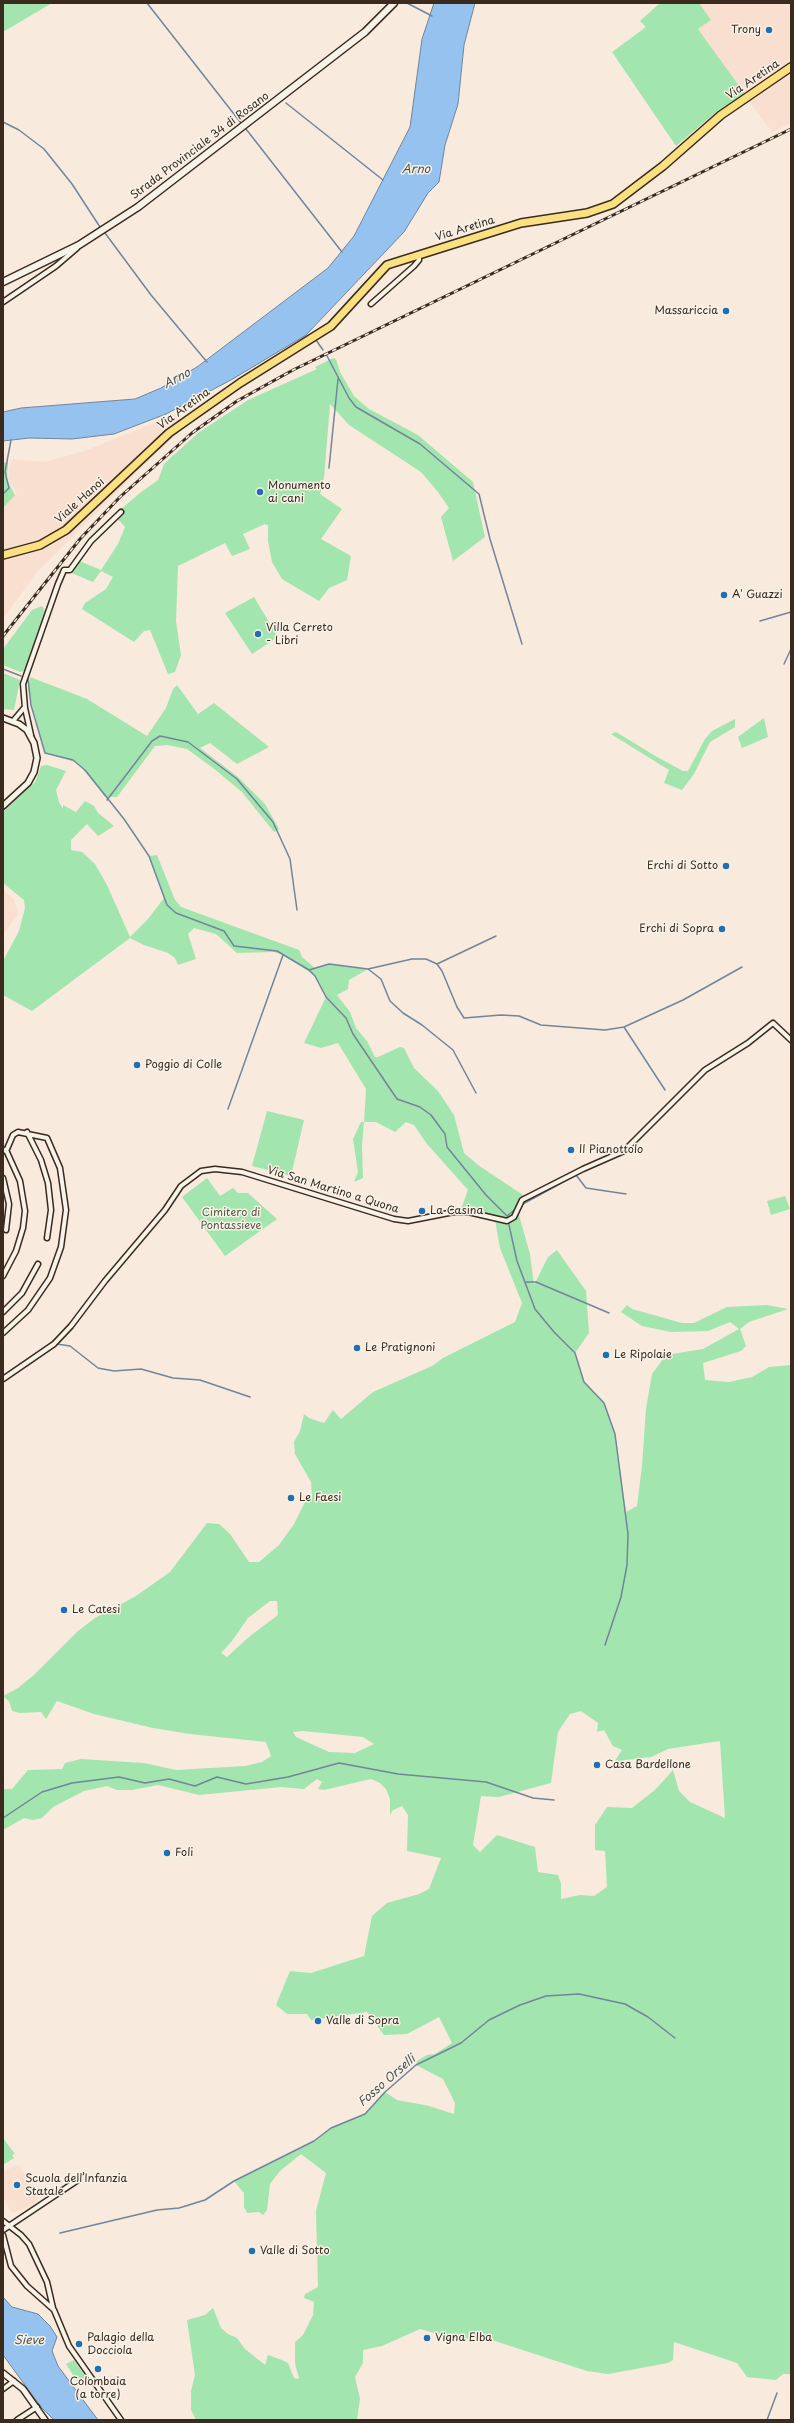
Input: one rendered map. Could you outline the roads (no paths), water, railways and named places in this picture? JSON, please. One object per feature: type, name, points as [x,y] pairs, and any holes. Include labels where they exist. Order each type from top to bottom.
[{"type":"main road","name":"Strada Provinciale 34 di Rosano","points":[[3,282],[89,239],[138,207],[365,32],[394,3]]},
{"type":"main road","name":"Via Aretina","points":[[159,441],[240,383],[331,326],[387,265],[521,223],[593,211],[613,204],[663,166],[721,115],[791,67]]},
{"type":"main road","name":"Viale Hanoi","points":[[3,555],[40,545],[66,530],[159,441]]},
{"type":"street","points":[[3,302],[56,266],[89,239]]},
{"type":"street","points":[[371,304],[414,266],[419,260],[419,254]]},
{"type":"street","points":[[3,806],[26,785],[34,772],[37,755],[24,708],[22,693],[25,675],[64,570],[70,570],[91,541],[121,512]]},
{"type":"street","points":[[13,721],[24,708]]},
{"type":"street","points":[[21,725],[27,716]]},
{"type":"street","points":[[3,718],[21,725],[31,735]]},
{"type":"street","name":"Via San Martino a Quona","points":[[3,1379],[58,1340],[144,1232],[165,1210],[181,1186],[201,1170],[214,1169],[248,1173],[394,1219],[408,1221],[454,1212],[468,1212],[507,1221],[514,1217],[522,1200],[582,1169],[624,1151],[706,1070],[748,1043],[773,1023],[791,1040]]},
{"type":"street","points":[[3,1276],[16,1251],[24,1216],[23,1193],[17,1170],[5,1151],[14,1134],[18,1132],[29,1133],[48,1139],[59,1162],[65,1197],[65,1229],[57,1262],[43,1290],[26,1312],[3,1333]]},
{"type":"street","points":[[29,1133],[48,1183],[51,1212],[47,1238]]},
{"type":"street","points":[[3,1178],[9,1204],[6,1230]]},
{"type":"street","points":[[3,1312],[25,1288],[38,1264]]},
{"type":"street","points":[[3,2230],[78,2180]]},
{"type":"street","points":[[3,2221],[29,2244],[43,2272],[54,2310],[72,2351],[121,2420]]},
{"type":"street","points":[[3,2235],[11,2266],[27,2286],[54,2310]]},
{"type":"street","points":[[39,2297],[48,2291]]},
{"type":"street","points":[[3,2373],[23,2389],[45,2420]]},
{"type":"street","points":[[3,2389],[14,2381]]},
{"type":"street","points":[[17,2420],[37,2408]]},
{"type":"water","name":"Arno","points":[[434,3],[475,3],[464,45],[458,104],[445,145],[439,182],[428,193],[404,232],[306,335],[231,380],[166,414],[114,434],[72,439],[29,438],[3,441],[3,412],[21,408],[135,399],[161,388],[197,367],[328,268],[354,236],[410,127],[422,39]]},
{"type":"water","name":"Sieve","points":[[3,2297],[12,2307],[38,2314],[50,2326],[57,2337],[52,2351],[58,2366],[98,2420],[54,2420],[41,2407],[3,2355]]},
{"type":"waterway","points":[[147,3],[241,123]]},
{"type":"waterway","points":[[407,3],[432,16]]},
{"type":"waterway","points":[[286,103],[383,180]]},
{"type":"waterway","points":[[3,122],[19,130],[44,149],[72,184],[100,227]]},
{"type":"waterway","points":[[246,129],[342,252]]},
{"type":"waterway","points":[[105,233],[151,295],[207,362]]},
{"type":"waterway","points":[[316,340],[323,350]]},
{"type":"waterway","points":[[326,354],[349,398],[356,407],[420,444],[479,494],[490,539],[522,644]]},
{"type":"waterway","points":[[329,468],[338,379]]},
{"type":"waterway","points":[[3,494],[9,488],[5,472],[11,440]]},
{"type":"waterway","points":[[760,621],[791,612]]},
{"type":"waterway","points":[[784,664],[791,649]]},
{"type":"waterway","points":[[3,669],[21,676]]},
{"type":"waterway","points":[[28,679],[31,705],[45,753],[73,760],[85,770],[124,819],[149,856],[167,905],[176,913],[224,931],[234,946],[277,951],[309,970],[315,976],[326,997],[346,1018],[353,1034],[397,1099],[420,1107],[431,1115],[445,1134],[447,1147],[486,1195],[507,1216],[517,1261],[535,1309],[554,1332],[575,1353],[584,1382],[604,1403],[615,1434],[628,1534],[627,1565],[621,1597],[605,1645]]},
{"type":"waterway","points":[[107,800],[152,741],[160,736],[188,742],[237,779],[273,822],[290,859],[297,910]]},
{"type":"waterway","points":[[437,964],[496,936]]},
{"type":"waterway","points":[[228,1109],[283,955]]},
{"type":"waterway","points":[[309,970],[329,964],[368,969],[412,959],[426,959],[437,964],[442,971],[457,1007],[464,1018],[501,1015],[519,1016],[541,1025],[605,1030],[624,1027],[683,1000],[742,967]]},
{"type":"waterway","points":[[368,969],[381,979],[390,1001],[403,1013],[422,1025],[453,1050],[476,1093]]},
{"type":"waterway","points":[[624,1027],[665,1090]]},
{"type":"waterway","points":[[521,1205],[576,1175],[586,1188],[626,1194]]},
{"type":"waterway","points":[[507,1216],[517,1208]]},
{"type":"waterway","points":[[525,1282],[536,1282],[609,1313]]},
{"type":"waterway","points":[[57,1344],[70,1346],[98,1368],[114,1371],[141,1369],[173,1378],[200,1380],[250,1397]]},
{"type":"waterway","points":[[3,1818],[42,1792],[72,1783],[119,1777],[145,1783],[169,1779],[195,1786],[217,1777],[246,1784],[288,1777],[339,1763],[398,1774],[486,1782],[533,1798],[554,1800]]},
{"type":"waterway","name":"Fosso Orselli","points":[[60,2233],[157,2210],[179,2208],[205,2200],[234,2181],[314,2141],[331,2128],[365,2114],[385,2092],[416,2065],[461,2043],[489,2020],[520,2005],[546,1996],[579,1994],[625,2004],[648,2017],[675,2038]]},
{"type":"waterway","points":[[767,2420],[777,2393]]},
{"type":"railway","points":[[3,636],[80,539],[120,497],[192,433],[237,401],[293,370],[791,129]]},
{"type":"place","name":"Trony","points":[[769,30]]},
{"type":"place","name":"Massariccia","points":[[726,311]]},
{"type":"place","name":"Monumento ai cani","points":[[260,492]]},
{"type":"place","name":"A' Guazzi","points":[[724,595]]},
{"type":"place","name":"Villa Cerreto - Libri","points":[[258,634]]},
{"type":"place","name":"Erchi di Sotto","points":[[726,866]]},
{"type":"place","name":"Erchi di Sopra","points":[[722,929]]},
{"type":"place","name":"Poggio di Colle","points":[[137,1065]]},
{"type":"place","name":"Il Pianottolo","points":[[571,1150]]},
{"type":"place","name":"La Casina","points":[[422,1211]]},
{"type":"place","name":"Le Pratignoni","points":[[357,1348]]},
{"type":"place","name":"Le Ripolaie","points":[[606,1355]]},
{"type":"place","name":"Le Faesi","points":[[291,1498]]},
{"type":"place","name":"Le Catesi","points":[[64,1610]]},
{"type":"place","name":"Casa Bardellone","points":[[597,1765]]},
{"type":"place","name":"Foli","points":[[167,1853]]},
{"type":"place","name":"Valle di Sopra","points":[[318,2021]]},
{"type":"place","name":"Scuola dell’Infanzia Statale","points":[[17,2185]]},
{"type":"place","name":"Valle di Sotto","points":[[252,2251]]},
{"type":"place","name":"Vigna Elba","points":[[427,2338]]},
{"type":"place","name":"Palagio della Docciola","points":[[79,2344]]},
{"type":"place","name":"Colombaia (a torre)","points":[[98,2369]]},
{"type":"park label","name":"Cimitero di Pontassieve","points":[[231,1219]]}]
